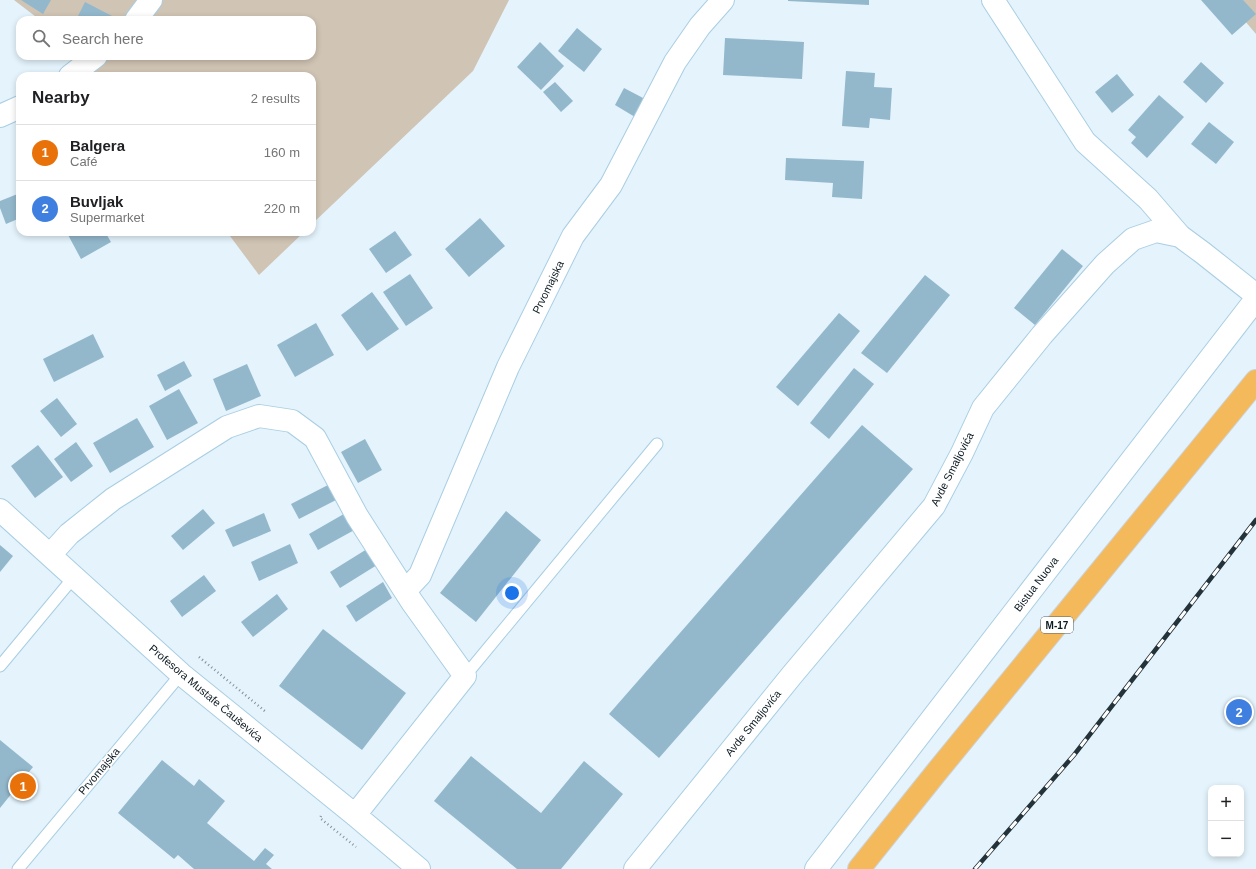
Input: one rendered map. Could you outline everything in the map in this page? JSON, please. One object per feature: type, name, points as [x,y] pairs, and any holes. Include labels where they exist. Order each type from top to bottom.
[{"type":"highway","name":"M-17","points":[[858,869],[1256,381]]},
{"type":"street","points":[[139,16],[152,0]]},
{"type":"street","name":"Prvomajska","points":[[405,591],[420,575],[508,367],[573,236],[611,185],[675,62],[700,26],[723,0]]},
{"type":"street","points":[[993,0],[1085,142],[1148,199],[1180,236]]},
{"type":"street","points":[[75,72],[91,60]]},
{"type":"street","points":[[0,116],[16,109]]},
{"type":"street","name":"Avde Smaljovića","points":[[634,869],[934,506],[962,453],[983,408],[1042,336],[1105,264],[1133,239],[1156,231],[1180,236],[1204,253],[1256,295]]},
{"type":"street","name":"Bistua Nuova","points":[[816,869],[1256,299]]},
{"type":"street","points":[[50,555],[69,534],[113,499],[227,427],[259,416],[292,421],[315,438],[357,516],[405,591],[465,676],[355,815]]},
{"type":"street","name":"Profesora Mustafe Čauševića","points":[[0,510],[181,674],[355,815],[419,869]]},
{"type":"lane","points":[[465,676],[657,444]]},
{"type":"lane","points":[[0,666],[74,576]]},
{"type":"lane","name":"Prvomajska","points":[[18,869],[181,674]]},
{"type":"shaded area","points":[[14,0],[509,0],[473,71],[316,220],[316,72],[93,72],[91,60],[316,60],[316,16],[35,16]]},
{"type":"shaded area","points":[[1227,0],[1256,0],[1256,34]]},
{"type":"shaded area","points":[[230,236],[300,236],[259,275]]},
{"type":"building","points":[[21,0],[51,0],[43,14]]},
{"type":"building","points":[[869,0],[869,5],[788,1]]},
{"type":"building","points":[[1201,0],[1243,0],[1256,14],[1232,35]]},
{"type":"building","points":[[85,2],[112,16],[78,16]]},
{"type":"building","points":[[577,28],[602,49],[584,72],[558,51]]},
{"type":"building","points":[[725,38],[804,42],[802,79],[723,75]]},
{"type":"building","points":[[540,42],[564,66],[541,90],[517,67]]},
{"type":"building","points":[[1201,62],[1224,83],[1206,103],[1183,82]]},
{"type":"building","points":[[846,71],[875,73],[874,87],[892,88],[890,120],[870,118],[869,128],[842,126]]},
{"type":"building","points":[[1117,74],[1134,95],[1112,113],[1095,92]]},
{"type":"building","points":[[555,82],[573,101],[561,112],[543,92]]},
{"type":"building","points":[[624,88],[645,99],[635,117],[615,105]]},
{"type":"building","points":[[1159,95],[1184,117],[1147,158],[1131,143],[1136,137],[1128,130]]},
{"type":"building","points":[[1209,122],[1234,142],[1216,164],[1191,144]]},
{"type":"building","points":[[786,158],[864,161],[862,199],[832,197],[833,183],[785,180]]},
{"type":"building","points":[[16,195],[16,220],[6,224],[0,208],[0,201]]},
{"type":"building","points":[[480,218],[505,246],[469,277],[445,249]]},
{"type":"building","points":[[395,231],[412,255],[386,273],[369,249]]},
{"type":"building","points":[[69,236],[107,236],[111,242],[81,259]]},
{"type":"building","points":[[1062,249],[1083,266],[1035,325],[1014,308]]},
{"type":"building","points":[[410,274],[433,308],[406,326],[383,292]]},
{"type":"building","points":[[925,275],[950,295],[887,373],[861,353]]},
{"type":"building","points":[[372,292],[399,329],[367,351],[341,315]]},
{"type":"building","points":[[839,313],[860,331],[798,406],[776,387]]},
{"type":"building","points":[[316,323],[334,355],[295,377],[277,345]]},
{"type":"building","points":[[93,334],[104,357],[54,382],[43,359]]},
{"type":"building","points":[[184,361],[192,376],[165,391],[157,375]]},
{"type":"building","points":[[247,364],[261,396],[226,411],[213,379]]},
{"type":"building","points":[[854,368],[874,384],[829,439],[810,423]]},
{"type":"building","points":[[179,389],[198,423],[167,440],[149,406]]},
{"type":"building","points":[[57,398],[77,424],[61,437],[40,411]]},
{"type":"building","points":[[137,418],[154,447],[110,473],[93,443]]},
{"type":"building","points":[[862,425],[913,469],[659,758],[609,714]]},
{"type":"building","points":[[365,439],[382,470],[358,483],[341,452]]},
{"type":"building","points":[[76,442],[93,466],[71,482],[54,459]]},
{"type":"building","points":[[38,445],[63,477],[35,498],[11,466]]},
{"type":"building","points":[[328,485],[336,500],[299,519],[291,504]]},
{"type":"building","points":[[203,509],[215,523],[183,550],[171,536]]},
{"type":"building","points":[[349,511],[358,528],[318,550],[309,534]]},
{"type":"building","points":[[506,511],[541,540],[476,622],[440,593]]},
{"type":"building","points":[[264,513],[271,531],[233,547],[225,530]]},
{"type":"building","points":[[290,544],[298,563],[259,581],[251,562]]},
{"type":"building","points":[[0,545],[13,556],[0,572]]},
{"type":"building","points":[[367,549],[377,565],[340,588],[330,572]]},
{"type":"building","points":[[204,575],[216,591],[182,617],[170,601]]},
{"type":"building","points":[[383,582],[392,598],[356,622],[346,606]]},
{"type":"building","points":[[277,594],[288,609],[253,637],[241,622]]},
{"type":"building","points":[[323,629],[406,693],[362,750],[279,686]]},
{"type":"building","points":[[0,740],[33,767],[0,808]]},
{"type":"building","points":[[471,756],[541,813],[584,761],[623,794],[561,869],[517,869],[434,801]]},
{"type":"building","points":[[162,760],[194,786],[199,779],[225,801],[207,823],[254,861],[265,848],[274,855],[266,864],[272,869],[194,869],[178,855],[174,859],[118,813]]},
{"type":"railway","points":[[975,869],[1074,755],[1256,520]]},
{"type":"place","name":"Buvljak","points":[[1239,712]]},
{"type":"place","name":"Balgera","points":[[23,786]]}]
